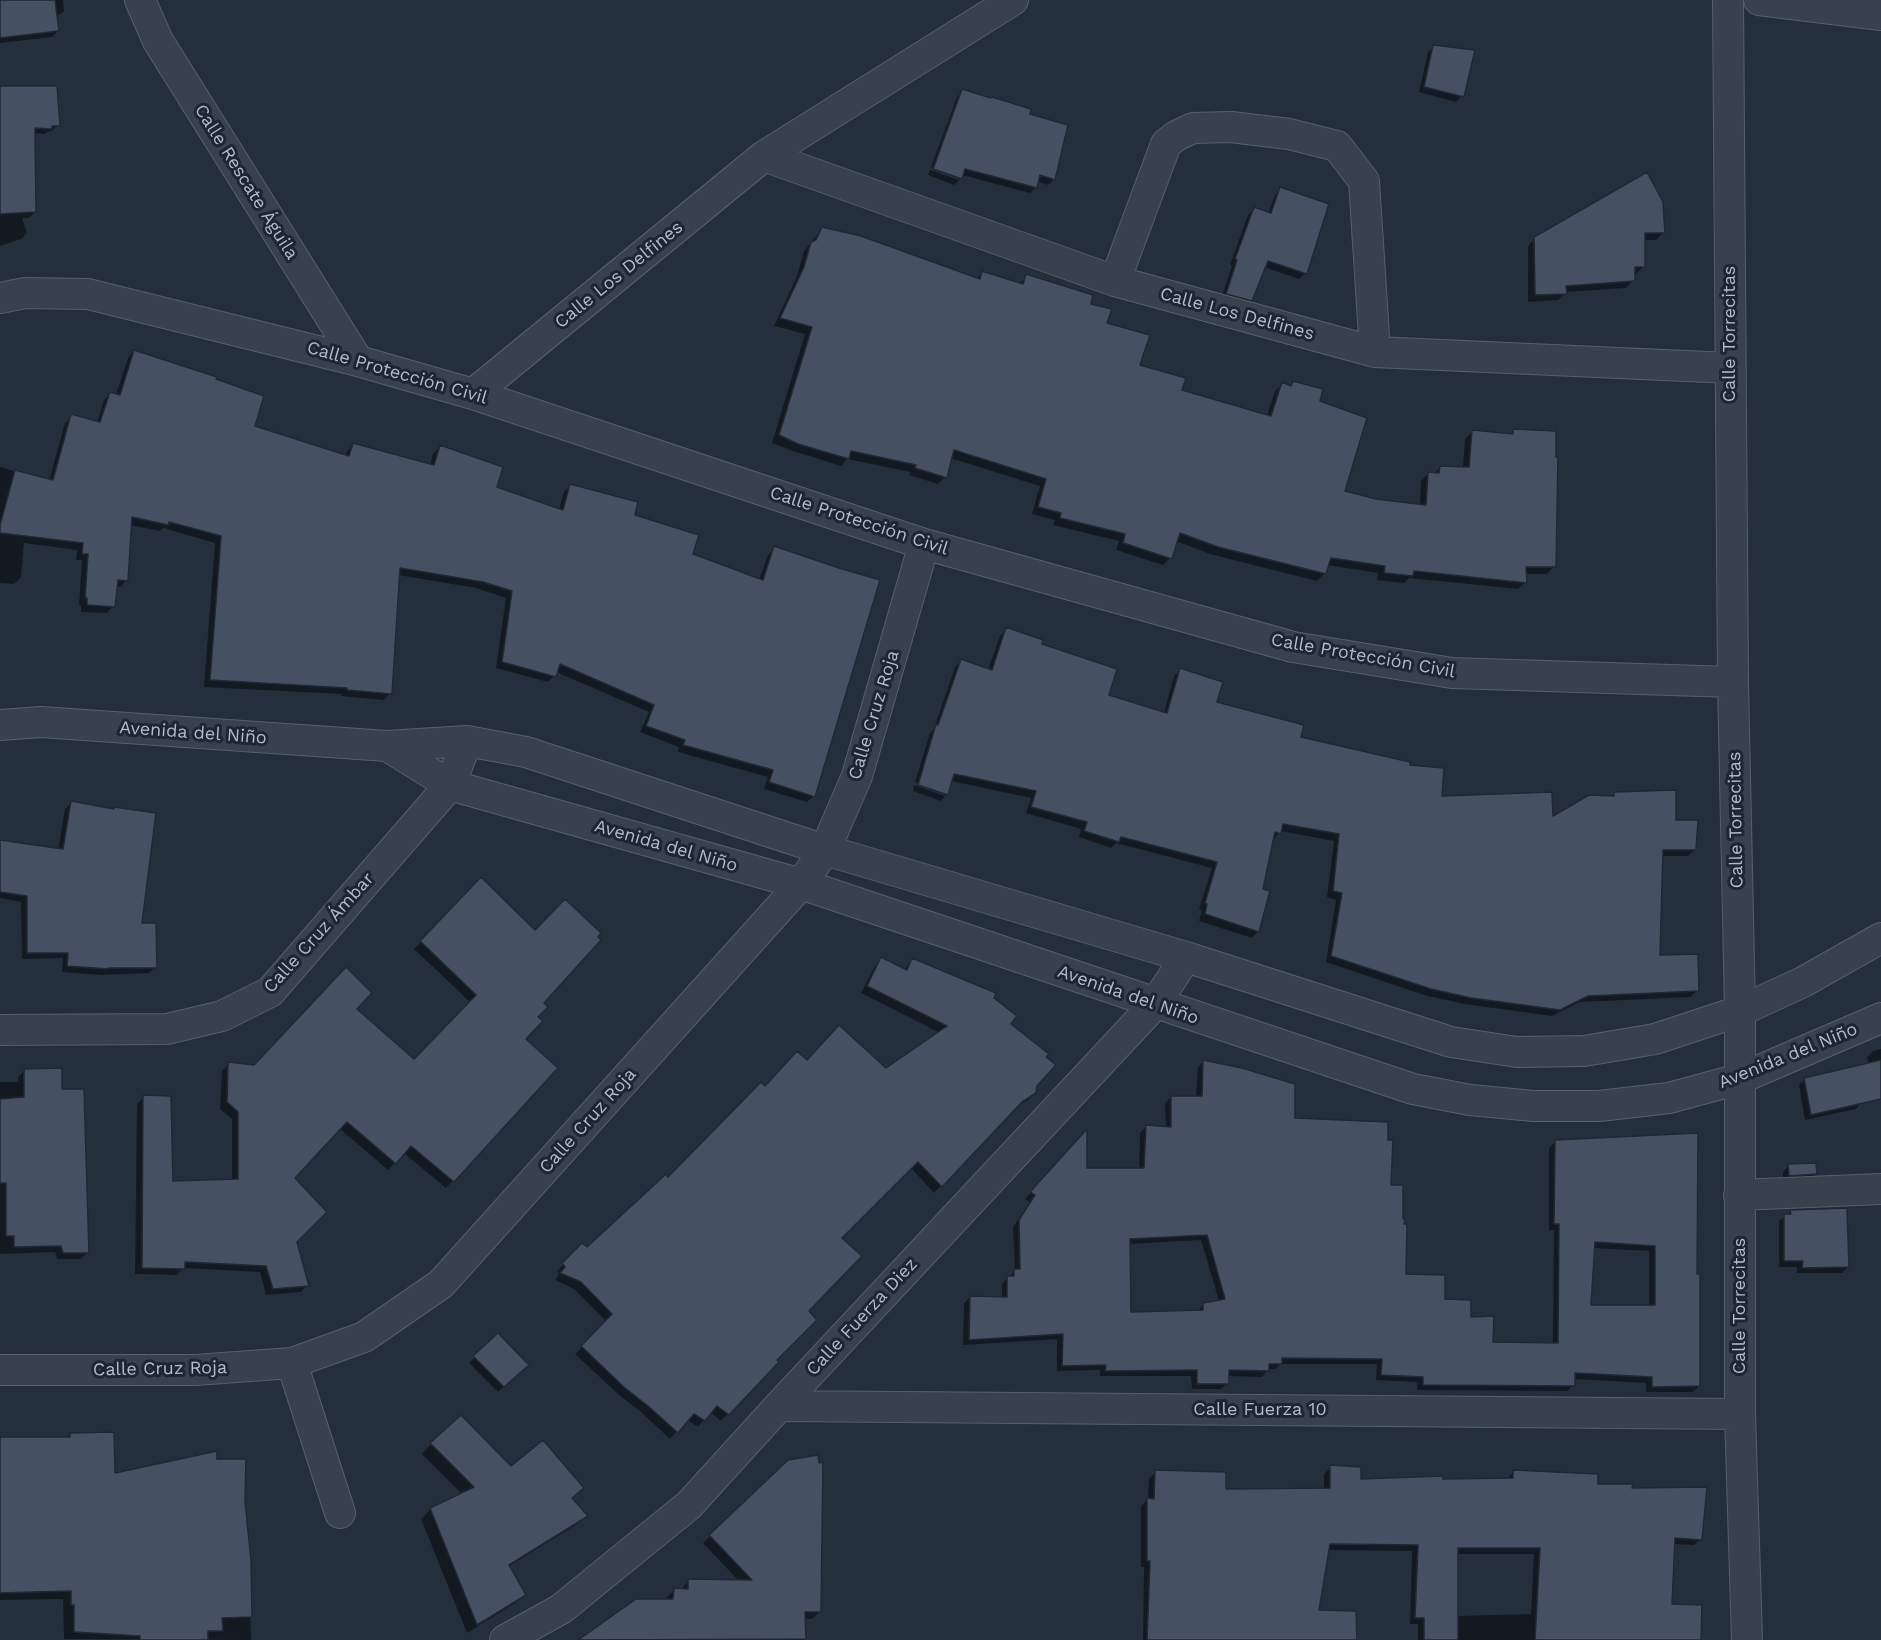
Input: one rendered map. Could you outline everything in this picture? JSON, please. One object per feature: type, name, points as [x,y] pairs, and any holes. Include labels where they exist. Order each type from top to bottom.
[{"type":"street","name":"Calle Rescate Águila","points":[[140,0],[159,41],[358,361]]},
{"type":"street","name":"Calle Los Delfines","points":[[473,394],[764,156],[1013,0]]},
{"type":"street","name":"Calle Torrecitas","points":[[1728,0],[1733,682],[1740,1011],[1740,1414],[1748,1640]]},
{"type":"street","points":[[1759,0],[1881,15]]},
{"type":"street","points":[[1115,281],[1166,144],[1176,136],[1193,129],[1231,127],[1289,134],[1337,146],[1364,181],[1375,352]]},
{"type":"street","name":"Calle Los Delfines","points":[[764,156],[1115,281],[1375,352],[1730,369]]},
{"type":"street","name":"Calle Protección Civil","points":[[0,298],[25,292],[88,294],[358,361],[473,394],[924,544],[1293,647],[1452,673],[1733,682]]},
{"type":"street","name":"Calle Cruz Roja","points":[[0,1370],[195,1370],[292,1363],[364,1337],[441,1284],[801,884],[825,850],[857,776],[924,544]]},
{"type":"street","name":"Avenida del Niño","points":[[0,725],[41,722],[387,746],[467,741],[526,752],[825,850],[1185,957],[1451,1042],[1517,1052],[1584,1051],[1643,1041],[1740,1011],[1803,982],[1881,938]]},
{"type":"street","name":"Calle Cruz Ámbar","points":[[0,1030],[167,1029],[222,1016],[270,992],[450,785],[467,741]]},
{"type":"street","name":"Avenida del Niño","points":[[387,746],[450,785],[801,884],[1413,1089],[1470,1101],[1534,1106],[1599,1106],[1669,1098],[1739,1079],[1881,1018]]},
{"type":"street","name":"Calle Fuerza Diez","points":[[506,1640],[561,1609],[689,1505],[1155,1004],[1185,957]]},
{"type":"street","points":[[1739,1195],[1881,1189]]},
{"type":"street","points":[[292,1363],[340,1513]]},
{"type":"street","name":"Calle Fuerza 10","points":[[779,1406],[1740,1414]]},
{"type":"building","points":[[0,0],[55,0],[59,31],[0,38]]},
{"type":"building","points":[[1433,45],[1475,50],[1464,97],[1424,87]]},
{"type":"building","points":[[0,86],[57,86],[60,126],[52,126],[52,129],[35,128],[36,212],[0,214]]},
{"type":"building","points":[[962,89],[1031,109],[1030,114],[1068,125],[1055,180],[1040,175],[1037,188],[965,169],[962,179],[933,169]]},
{"type":"building","points":[[1647,172],[1663,202],[1665,233],[1645,233],[1645,267],[1635,267],[1635,281],[1566,286],[1567,294],[1535,295],[1534,237]]},
{"type":"building","points":[[1280,187],[1329,204],[1307,274],[1268,261],[1252,301],[1226,294],[1237,260],[1235,259],[1254,207],[1271,213]]},
{"type":"building","points":[[822,227],[861,236],[980,279],[982,271],[1023,284],[1026,274],[1093,295],[1091,304],[1112,309],[1107,323],[1150,335],[1140,365],[1186,378],[1182,390],[1271,416],[1282,382],[1291,386],[1293,381],[1323,389],[1320,401],[1367,418],[1345,491],[1376,499],[1426,505],[1428,472],[1439,473],[1440,466],[1469,467],[1472,430],[1513,434],[1513,429],[1556,431],[1556,457],[1558,457],[1556,567],[1526,567],[1527,583],[1414,571],[1413,576],[1384,573],[1385,566],[1331,558],[1326,574],[1218,547],[1180,533],[1172,559],[1123,543],[1125,534],[1060,518],[1061,513],[1038,507],[1046,479],[954,450],[947,478],[915,468],[916,465],[851,451],[849,459],[798,444],[779,435],[812,327],[780,318],[804,267],[811,242],[816,240]]},
{"type":"building","points":[[134,350],[217,377],[216,379],[264,396],[255,426],[349,456],[353,443],[434,465],[440,445],[503,467],[497,487],[563,510],[570,484],[638,502],[635,515],[699,535],[693,554],[763,580],[774,546],[880,580],[815,797],[769,782],[773,770],[683,745],[685,740],[646,726],[654,705],[560,664],[556,677],[502,662],[512,591],[483,582],[400,568],[392,694],[347,690],[347,688],[210,680],[221,536],[169,522],[168,525],[132,517],[128,581],[118,580],[115,607],[87,605],[87,598],[85,598],[88,554],[82,554],[83,543],[0,533],[0,525],[15,470],[53,480],[71,414],[100,422],[110,392],[120,395]]},
{"type":"building","points":[[1006,627],[1043,640],[1042,644],[1117,669],[1109,695],[1167,713],[1180,668],[1223,682],[1217,702],[1304,725],[1301,737],[1410,762],[1410,765],[1444,768],[1442,796],[1552,792],[1553,816],[1589,795],[1614,796],[1614,792],[1676,790],[1676,820],[1698,820],[1696,850],[1663,850],[1660,955],[1698,954],[1699,991],[1588,996],[1560,1010],[1471,998],[1431,989],[1331,956],[1342,893],[1333,891],[1339,834],[1283,824],[1281,834],[1275,832],[1263,889],[1270,891],[1259,932],[1205,914],[1207,904],[1205,903],[1217,862],[1121,837],[1119,842],[1084,831],[1087,822],[1031,807],[1036,791],[954,774],[948,795],[918,785],[936,724],[938,725],[961,659],[992,670]]},
{"type":"building","points":[[71,801],[114,809],[114,807],[156,813],[142,923],[156,923],[157,968],[108,969],[67,966],[68,953],[27,953],[27,896],[0,892],[0,840],[63,849]]},
{"type":"building","points":[[481,877],[535,930],[565,899],[601,933],[598,937],[601,940],[544,1003],[548,1007],[538,1017],[543,1021],[526,1039],[558,1068],[454,1182],[411,1146],[396,1164],[347,1122],[295,1178],[327,1212],[297,1242],[309,1286],[273,1289],[266,1266],[185,1262],[185,1269],[142,1268],[143,1095],[171,1096],[173,1181],[238,1179],[238,1112],[227,1102],[228,1062],[254,1065],[346,967],[372,993],[357,1009],[414,1059],[476,995],[420,941]]},
{"type":"building","points":[[881,957],[907,970],[912,958],[996,993],[994,998],[1017,1016],[1011,1024],[1049,1054],[1046,1057],[1056,1065],[1037,1086],[1036,1093],[1022,1102],[942,1187],[918,1162],[842,1238],[862,1256],[809,1311],[817,1320],[777,1360],[779,1362],[729,1415],[717,1406],[705,1421],[694,1414],[678,1433],[625,1388],[581,1346],[612,1314],[581,1282],[560,1273],[565,1267],[562,1263],[582,1243],[587,1247],[666,1174],[668,1177],[761,1082],[765,1086],[797,1051],[807,1060],[839,1025],[886,1068],[947,1026],[867,986]]},
{"type":"building","points":[[1203,1060],[1242,1068],[1295,1084],[1295,1118],[1388,1122],[1388,1140],[1393,1140],[1391,1185],[1403,1185],[1403,1219],[1405,1219],[1404,1224],[1407,1224],[1406,1274],[1445,1275],[1445,1299],[1471,1300],[1471,1317],[1494,1316],[1493,1342],[1558,1343],[1559,1224],[1554,1224],[1555,1140],[1698,1133],[1697,1274],[1700,1274],[1700,1386],[1652,1387],[1652,1377],[1575,1373],[1575,1386],[1423,1385],[1423,1377],[1381,1375],[1382,1359],[1282,1358],[1282,1364],[1269,1364],[1269,1371],[1229,1370],[1229,1384],[1197,1384],[1197,1370],[1105,1371],[1106,1365],[1062,1366],[1063,1334],[969,1340],[970,1296],[1007,1297],[1007,1276],[1014,1276],[1014,1269],[1020,1269],[1019,1220],[1035,1195],[1030,1192],[1087,1129],[1087,1168],[1144,1168],[1146,1125],[1171,1127],[1171,1096],[1202,1096]],"holes":[[[1207,1235],[1225,1299],[1203,1303],[1203,1310],[1131,1312],[1130,1239]],[[1595,1242],[1655,1246],[1655,1305],[1591,1305]]]},
{"type":"building","points":[[1881,1060],[1881,1099],[1811,1115],[1804,1078]]},
{"type":"building","points":[[62,1068],[62,1089],[84,1089],[89,1253],[63,1253],[61,1246],[14,1247],[14,1236],[6,1236],[6,1183],[0,1183],[0,1099],[24,1097],[24,1069]]},
{"type":"building","points":[[1816,1163],[1817,1174],[1789,1176],[1788,1164]]},
{"type":"building","points":[[1847,1208],[1849,1267],[1802,1268],[1803,1261],[1784,1261],[1784,1214],[1791,1214],[1790,1210]]},
{"type":"building","points":[[498,1333],[529,1365],[504,1387],[473,1356]]},
{"type":"building","points":[[461,1415],[511,1466],[543,1440],[584,1488],[572,1498],[588,1516],[509,1565],[526,1595],[477,1625],[430,1508],[474,1487],[430,1443]]},
{"type":"building","points":[[114,1432],[115,1473],[217,1451],[217,1459],[246,1459],[245,1501],[251,1560],[252,1617],[222,1618],[223,1631],[208,1631],[208,1640],[140,1640],[140,1636],[74,1632],[74,1605],[71,1605],[71,1591],[0,1593],[0,1437],[70,1437],[70,1433]]},
{"type":"building","points":[[818,1455],[819,1463],[823,1462],[821,1612],[805,1612],[806,1639],[578,1640],[636,1599],[673,1599],[674,1588],[688,1589],[688,1579],[752,1580],[709,1535],[788,1460]]},
{"type":"building","points":[[1330,1465],[1361,1467],[1361,1479],[1443,1476],[1443,1479],[1513,1478],[1513,1470],[1598,1474],[1598,1484],[1633,1484],[1632,1488],[1707,1487],[1702,1540],[1675,1538],[1672,1604],[1702,1605],[1701,1640],[1535,1640],[1540,1548],[1458,1548],[1458,1640],[1424,1640],[1424,1618],[1415,1618],[1418,1545],[1330,1544],[1319,1610],[1356,1611],[1357,1640],[1147,1640],[1150,1561],[1147,1561],[1147,1498],[1154,1499],[1155,1470],[1226,1472],[1226,1489],[1330,1488]]}]
